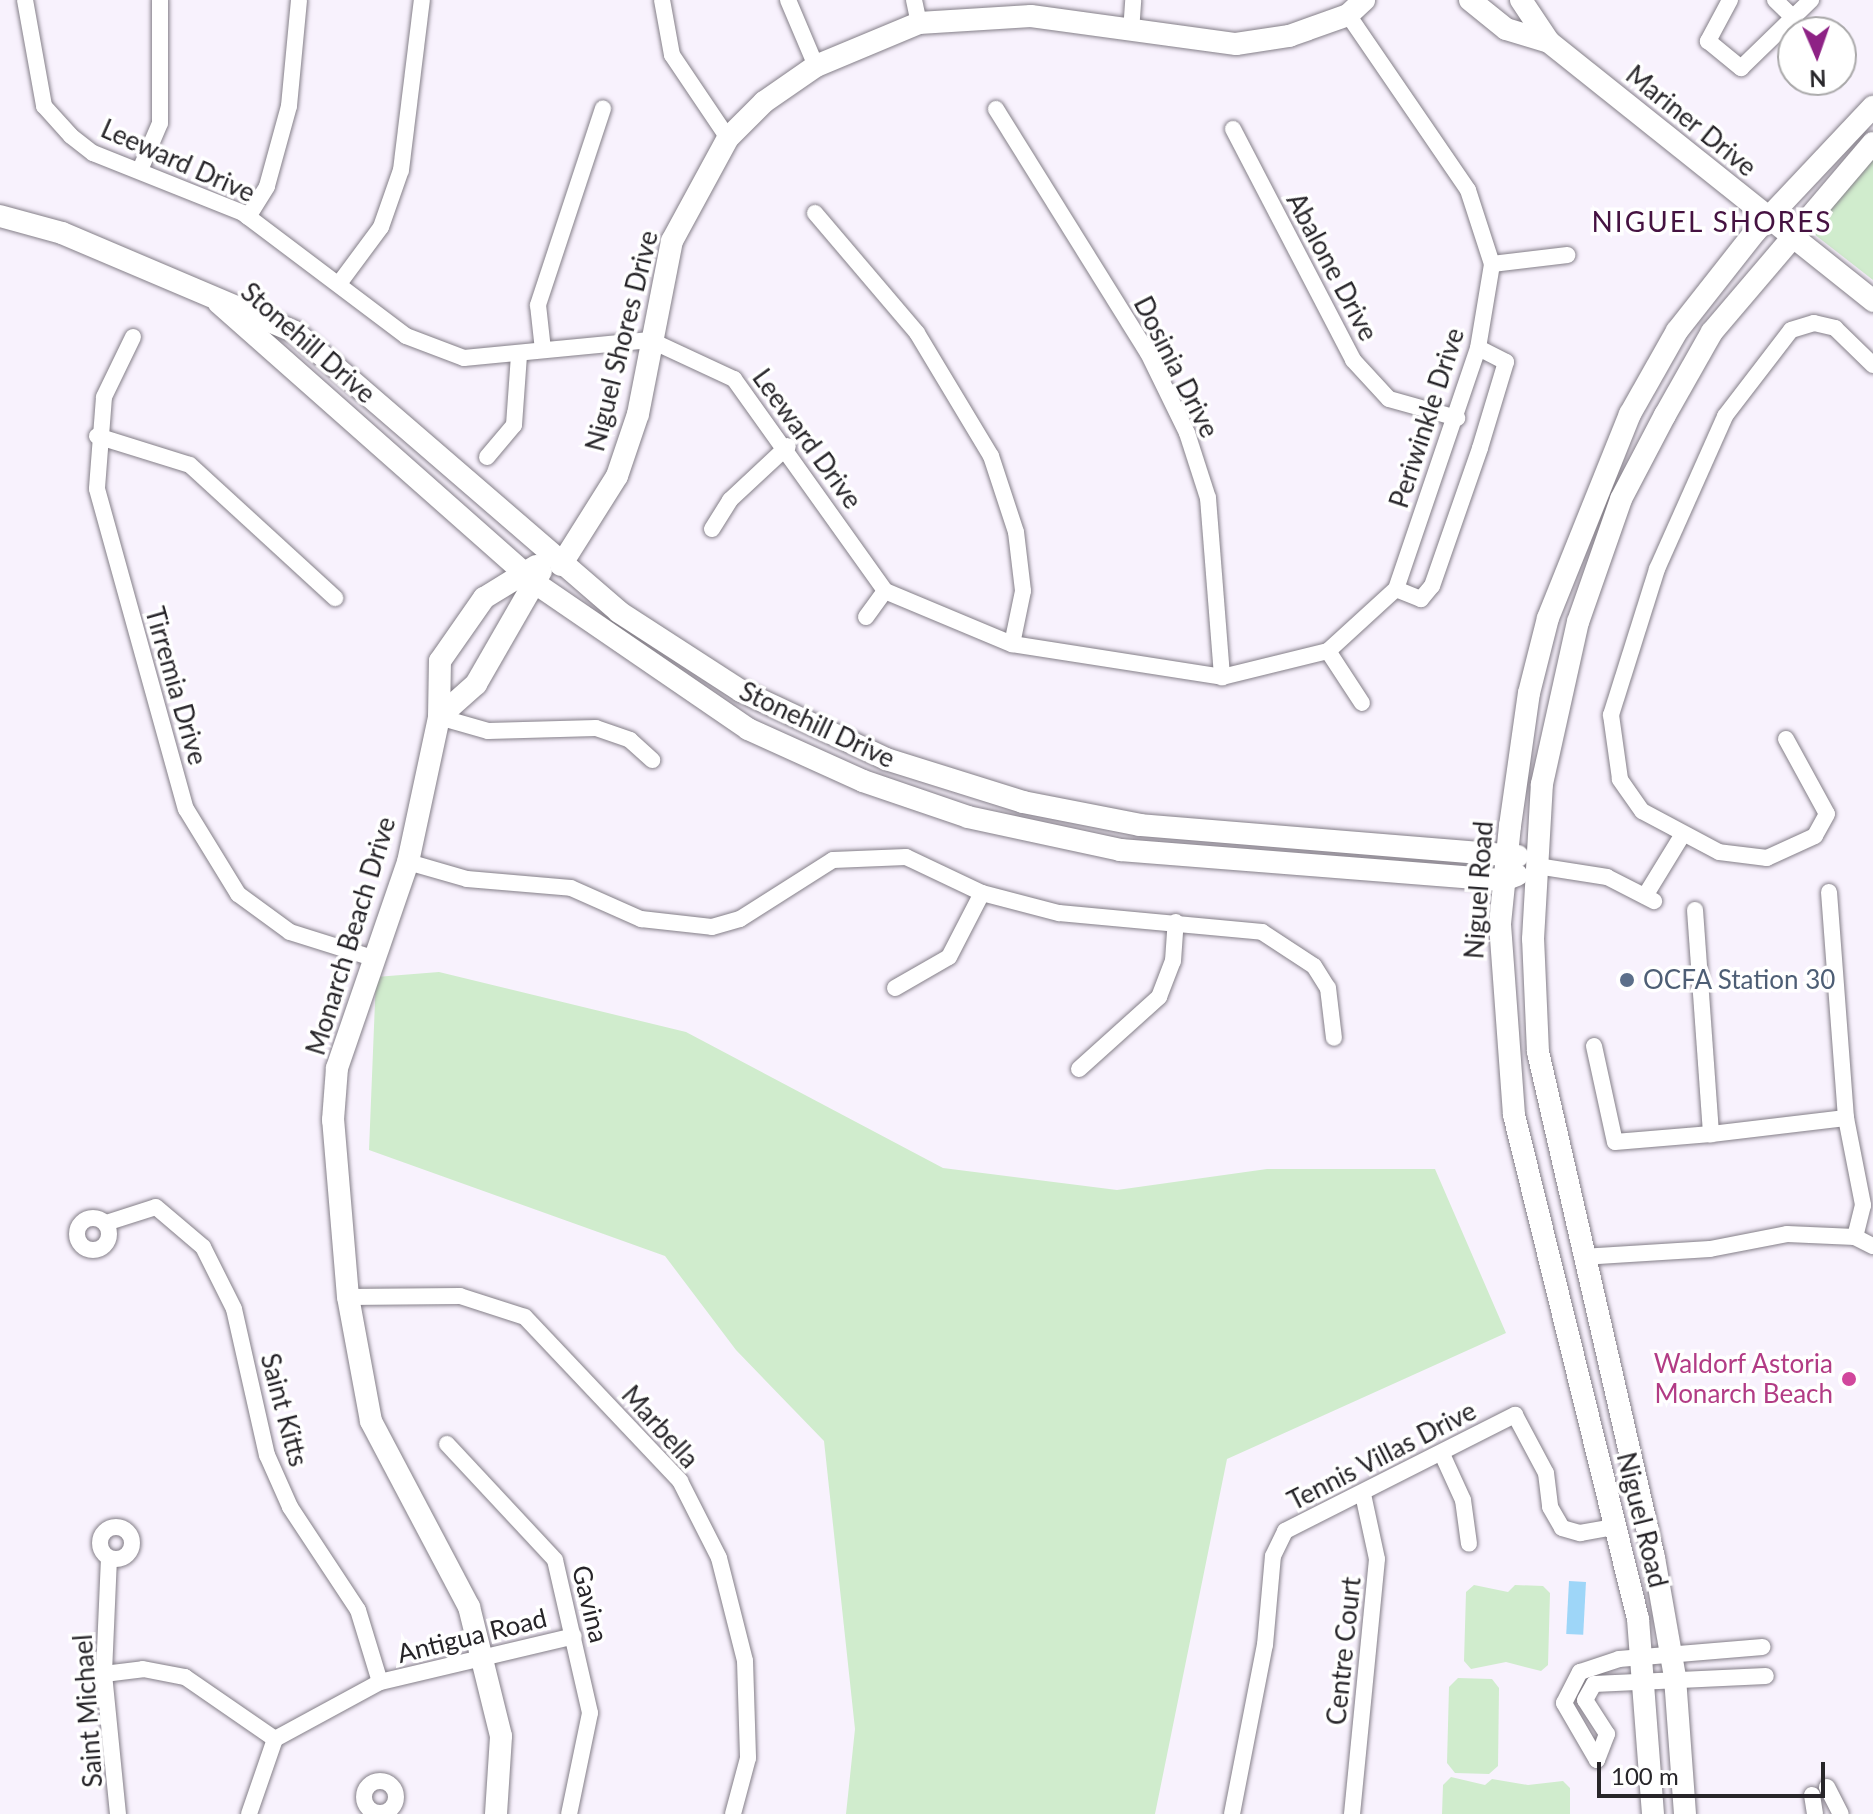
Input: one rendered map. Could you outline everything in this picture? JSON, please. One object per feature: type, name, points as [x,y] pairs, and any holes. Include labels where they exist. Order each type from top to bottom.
[{"type":"main road","name":"Mariner Drive","points":[[1470,0],[1506,29],[1549,42]]},
{"type":"main road","name":"Mariner Drive","points":[[1521,0],[1549,42],[1873,301]]},
{"type":"main road","name":"Niguel Shores Drive","points":[[617,476],[638,414],[650,340],[672,241],[728,138],[816,66],[919,23],[1031,16],[1236,44],[1356,8]]},
{"type":"main road","name":"Niguel Road","points":[[1653,1814],[1643,1668],[1614,1527],[1514,1115],[1503,1017],[1507,850],[1529,693],[1597,487],[1677,331],[1766,218],[1873,107]]},
{"type":"main road","name":"Niguel Road","points":[[1685,1814],[1672,1654],[1538,1052],[1537,866],[1560,694],[1621,499],[1712,332],[1787,235],[1873,143]]},
{"type":"main road","name":"Stonehill Drive","points":[[0,216],[62,233],[295,332],[553,559],[741,691],[886,759],[1023,802],[1140,825],[1507,850],[1537,866]]},
{"type":"main road","name":"Stonehill Drive","points":[[211,295],[530,578],[748,729],[968,817],[1120,850],[1504,880],[1537,866]]},
{"type":"main road","name":"Monarch Beach Drive","points":[[496,1814],[501,1736],[484,1657],[451,1562],[404,1492],[371,1421],[348,1297],[334,1107],[337,1068],[370,957],[408,862],[439,717],[440,661],[484,598],[530,578],[553,559],[617,476]]},
{"type":"main road","name":"Monarch Beach Drive","points":[[439,717],[476,684],[530,578]]},
{"type":"street","name":"Leeward Drive","points":[[25,0],[44,106],[93,153],[248,217],[341,281],[406,336],[464,358],[519,356],[543,350],[650,340],[734,379],[788,446],[885,591]]},
{"type":"street","points":[[140,170],[160,123],[160,0]]},
{"type":"street","points":[[248,217],[267,186],[289,106],[299,0]]},
{"type":"street","points":[[341,281],[381,227],[401,170],[422,0]]},
{"type":"street","points":[[662,0],[672,55],[728,138]]},
{"type":"street","points":[[788,0],[816,66]]},
{"type":"street","points":[[914,0],[919,23]]},
{"type":"street","points":[[1131,32],[1133,0]]},
{"type":"street","points":[[1730,0],[1708,41],[1741,68],[1777,35]]},
{"type":"street","points":[[1775,0],[1792,16]]},
{"type":"street","points":[[1798,16],[1811,0]]},
{"type":"street","name":"Periwinkle Drive","points":[[1328,651],[1396,589],[1457,418],[1478,348],[1492,264],[1468,190],[1356,8]]},
{"type":"street","points":[[543,350],[538,305],[603,108]]},
{"type":"street","name":"Dosinia Drive","points":[[996,109],[1148,353],[1187,433],[1208,498],[1222,677]]},
{"type":"street","name":"Abalone Drive","points":[[1233,129],[1353,360],[1389,399],[1457,418]]},
{"type":"street","points":[[815,213],[917,333],[991,456],[1016,532],[1023,591],[1012,644]]},
{"type":"street","points":[[1492,264],[1567,255]]},
{"type":"street","points":[[1786,739],[1827,814],[1815,836],[1767,858],[1719,852],[1642,811],[1620,779],[1613,751],[1611,715],[1657,569],[1725,416],[1791,330],[1814,323],[1835,328],[1873,365]]},
{"type":"street","name":"Tirremia Drive","points":[[133,337],[104,397],[97,436],[97,489],[186,809],[207,855],[238,894],[290,932],[370,957]]},
{"type":"street","points":[[1396,589],[1421,599],[1432,586],[1480,448],[1506,362],[1478,348]]},
{"type":"street","points":[[487,457],[514,425],[519,356]]},
{"type":"street","points":[[97,436],[190,465],[335,598]]},
{"type":"street","points":[[712,529],[730,500],[788,446]]},
{"type":"street","points":[[866,617],[885,591],[1012,644],[1222,677],[1328,651],[1362,703]]},
{"type":"street","points":[[439,717],[488,731],[596,728],[630,740],[652,760]]},
{"type":"street","name":"Stonehill Drive","points":[[1537,866],[1607,877],[1650,899],[1683,834]]},
{"type":"street","points":[[408,862],[467,879],[571,888],[675,927],[740,919],[833,860],[868,855],[906,857],[982,893],[1059,913],[1228,924],[1293,950],[1328,988],[1334,1038]]},
{"type":"street","points":[[1829,892],[1846,1118],[1863,1205],[1855,1237]]},
{"type":"street","points":[[895,988],[949,957],[968,932],[982,893]]},
{"type":"street","points":[[1695,910],[1711,1134]]},
{"type":"street","points":[[1079,1069],[1159,997],[1173,961],[1176,922]]},
{"type":"street","points":[[1594,1046],[1615,1142],[1846,1118]]},
{"type":"street","name":"Saint Kitts","points":[[106,1223],[156,1207],[203,1247],[234,1309],[267,1455],[290,1507],[358,1610],[380,1682]]},
{"type":"street","points":[[1582,1257],[1710,1249],[1787,1234],[1855,1237],[1873,1246]]},
{"type":"street","name":"Marbella","points":[[348,1297],[460,1296],[525,1317],[680,1481],[719,1558],[745,1661],[748,1758],[733,1814]]},
{"type":"street","name":"Tennis Villas Drive","points":[[1232,1814],[1265,1645],[1273,1556],[1285,1531],[1515,1415],[1546,1473],[1550,1507],[1562,1528],[1580,1533],[1614,1527]]},
{"type":"street","name":"Gavina","points":[[447,1444],[555,1560],[590,1713],[569,1814]]},
{"type":"street","points":[[1442,1454],[1463,1500],[1469,1544]]},
{"type":"street","name":"Centre Court","points":[[1352,1814],[1377,1559],[1363,1494]]},
{"type":"street","name":"Saint Michael","points":[[109,1558],[104,1674],[118,1814]]},
{"type":"street","name":"Antigua Road","points":[[275,1739],[380,1682],[574,1636]]},
{"type":"street","points":[[1763,1647],[1672,1654],[1643,1668],[1604,1680],[1586,1692],[1588,1709],[1607,1734],[1597,1760],[1567,1714],[1565,1693],[1594,1665],[1643,1668],[1675,1677],[1766,1676]]},
{"type":"street","points":[[104,1674],[143,1669],[185,1677],[275,1739],[249,1814]]},
{"type":"street","points":[[1815,1814],[1820,1791],[1841,1814]]},
{"type":"green space","points":[[1873,152],[1873,280],[1805,227]]},
{"type":"green space","points":[[439,972],[686,1032],[943,1168],[1117,1190],[1267,1169],[1435,1169],[1506,1333],[1227,1459],[1155,1814],[846,1814],[855,1729],[824,1441],[736,1350],[665,1256],[369,1150],[376,977]]},
{"type":"green space","points":[[1474,1585],[1508,1592],[1515,1585],[1543,1586],[1550,1593],[1548,1665],[1541,1671],[1506,1662],[1471,1669],[1464,1661],[1466,1592]]},
{"type":"green space","points":[[1458,1678],[1492,1679],[1499,1688],[1498,1766],[1489,1774],[1455,1773],[1447,1763],[1449,1687]]},
{"type":"green space","points":[[1451,1777],[1485,1785],[1492,1779],[1528,1785],[1563,1781],[1570,1788],[1570,1814],[1442,1814],[1443,1785]]},
{"type":"water","points":[[1569,1581],[1586,1582],[1583,1635],[1566,1634]]},
{"type":"place","name":"OCFA Station 30","points":[[1627,980]]},
{"type":"place","name":"Waldorf Astoria Monarch Beach","points":[[1849,1379]]},
{"type":"district","name":"NIGUEL SHORES","points":[[1712,221]]}]
